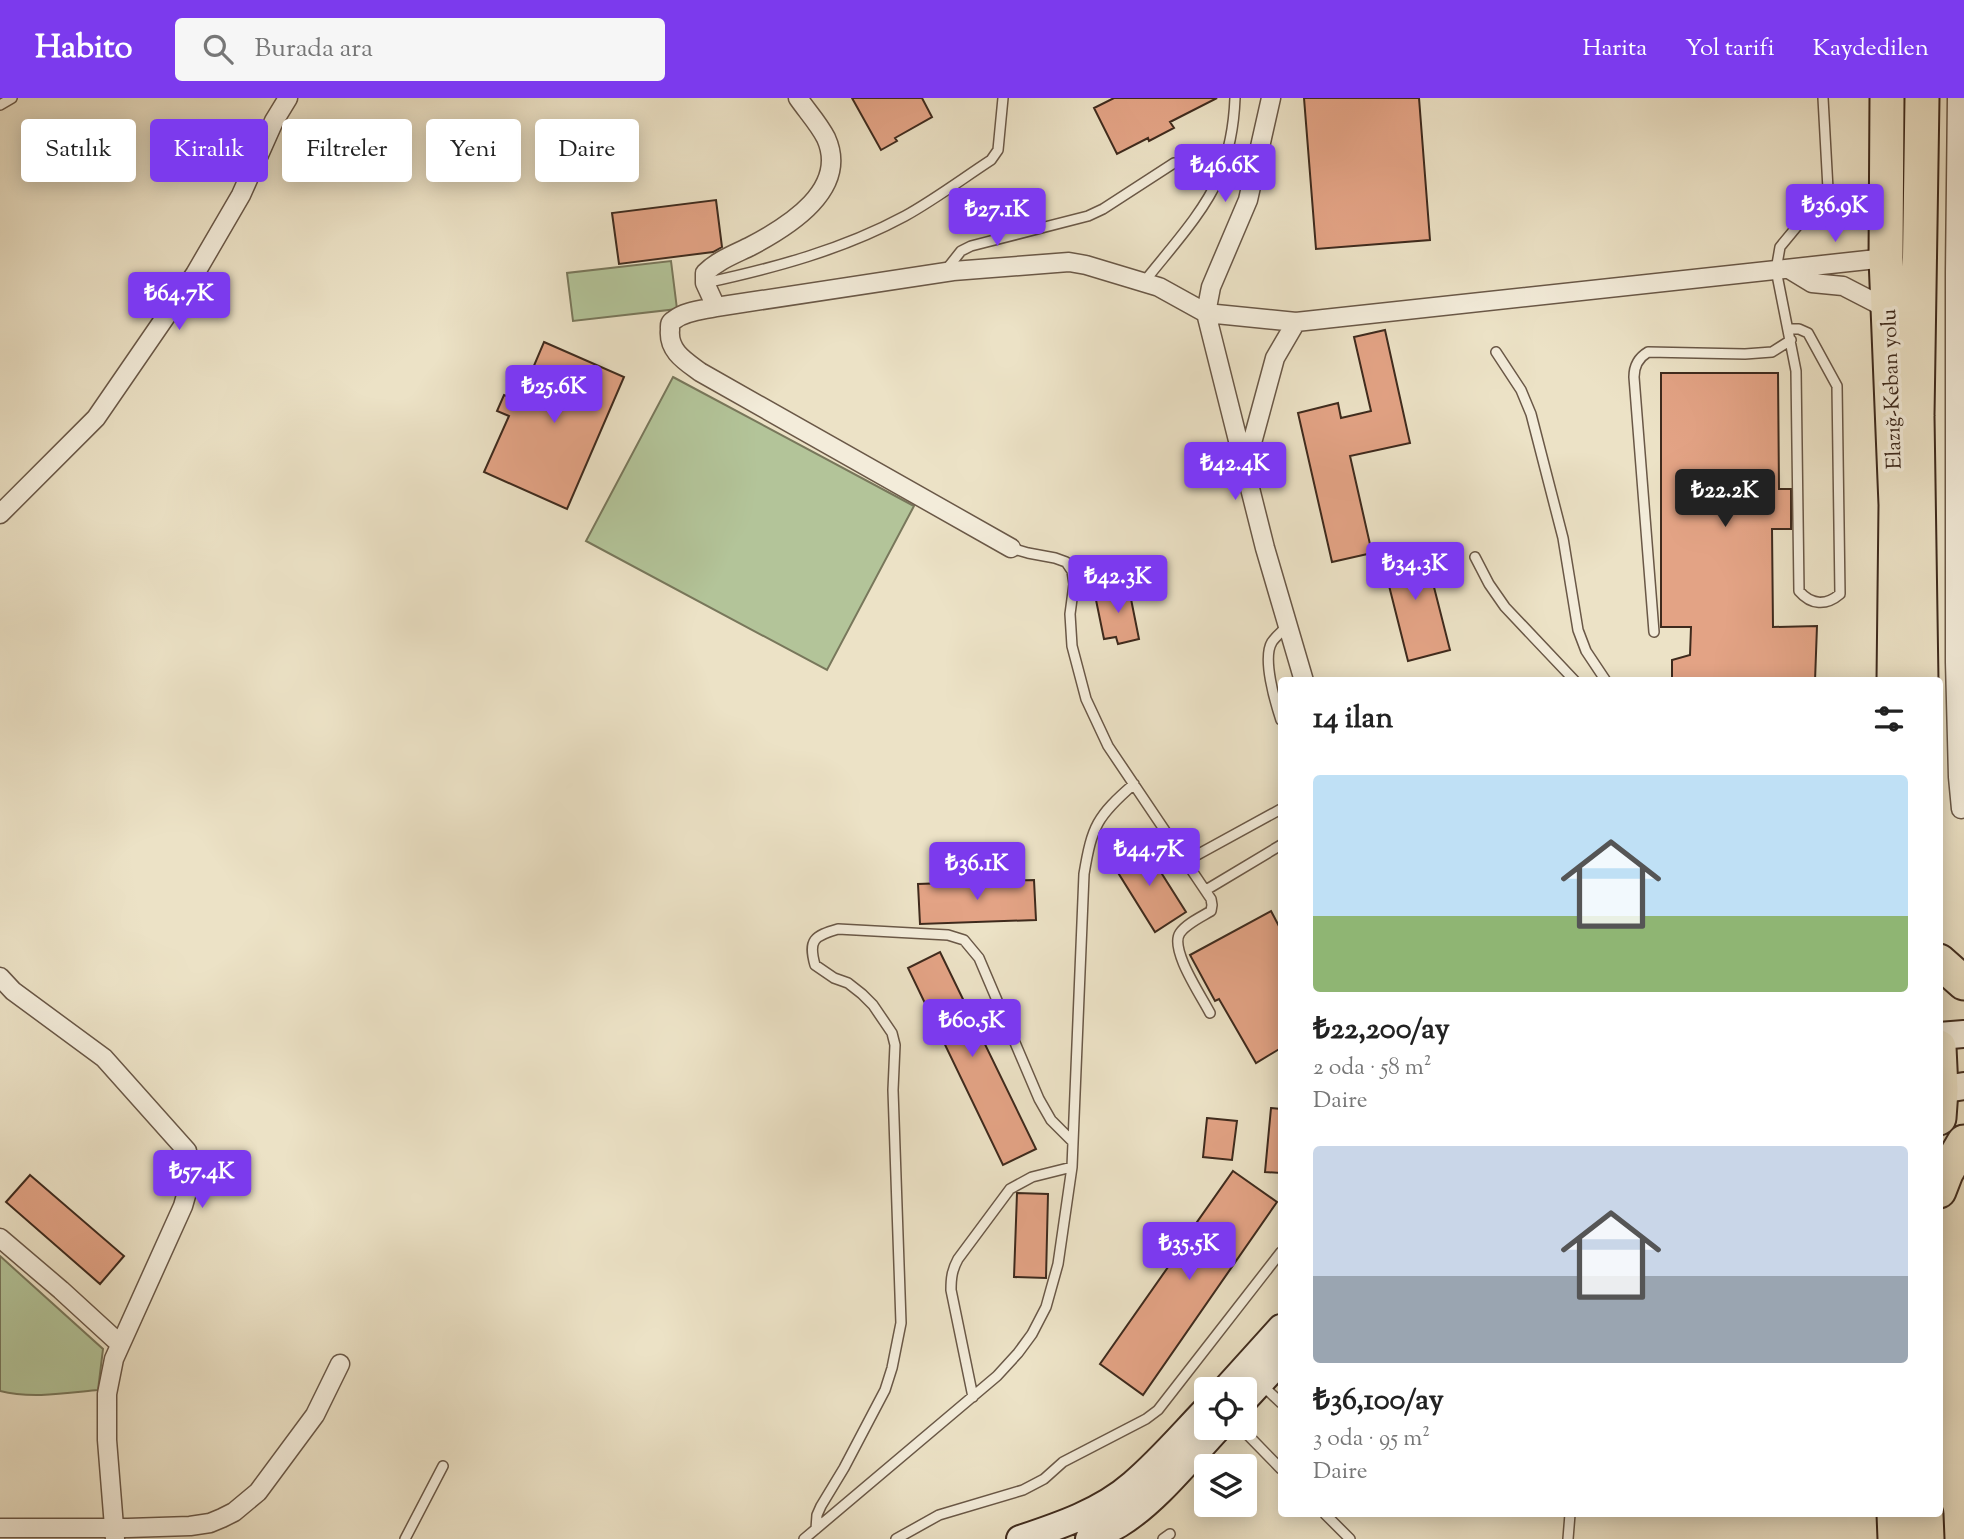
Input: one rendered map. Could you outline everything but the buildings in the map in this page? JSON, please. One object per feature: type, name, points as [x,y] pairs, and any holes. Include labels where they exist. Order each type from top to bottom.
[{"type":"highway","name":"Elazığ-Keban yolu","points":[[1887,98],[1886,258],[1896,505],[1894,677]]},
{"type":"highway","name":"Elazığ-Keban yolu","points":[[1921,677],[1917,416],[1922,98]]},
{"type":"highway","points":[[1943,965],[1964,983]]},
{"type":"highway","points":[[1943,1075],[1946,1096]]},
{"type":"highway","points":[[1943,1181],[1964,1142]]},
{"type":"highway","points":[[1894,1517],[1895,1539]]},
{"type":"highway","points":[[1926,1517],[1927,1539]]},
{"type":"main road","points":[[1943,1036],[1964,1034]]},
{"type":"main road","points":[[1254,1377],[1278,1333]]},
{"type":"main road","points":[[1257,1379],[1278,1362]]},
{"type":"main road","points":[[1020,1539],[1079,1517],[1110,1501],[1133,1485],[1194,1422]]},
{"type":"main road","points":[[1089,1539],[1120,1524],[1138,1510],[1207,1440]]},
{"type":"street","points":[[0,514],[96,418],[195,274],[241,195],[274,121],[288,98]]},
{"type":"street","points":[[716,307],[705,283],[705,273],[715,264],[755,244],[800,215],[824,189],[829,177],[831,159],[826,139],[798,98]]},
{"type":"street","points":[[1271,98],[1248,200],[1211,287],[1206,313],[1265,548],[1303,677]]},
{"type":"street","points":[[1957,98],[1960,177],[1958,777],[1963,809]]},
{"type":"street","points":[[1922,180],[1960,177]]},
{"type":"street","points":[[1011,548],[700,372],[679,357],[672,346],[670,324],[689,313],[716,307],[944,272],[1069,262],[1159,287],[1206,313],[1296,322],[1886,258]]},
{"type":"street","points":[[1782,270],[1812,283],[1843,286],[1888,312]]},
{"type":"street","points":[[1245,465],[1275,358],[1296,322]]},
{"type":"street","points":[[0,976],[6,991],[104,1058],[187,1151],[191,1178],[183,1206],[120,1344],[107,1394],[107,1440],[115,1533]]},
{"type":"street","points":[[0,1238],[120,1344]]},
{"type":"street","points":[[0,1528],[115,1533],[211,1523],[234,1512],[258,1492],[316,1415],[340,1364]]},
{"type":"lane","points":[[0,105],[12,98]]},
{"type":"lane","points":[[705,283],[808,258],[872,233],[907,215],[991,160],[999,150],[1003,98]]},
{"type":"lane","points":[[1144,282],[1196,215],[1218,178],[1230,144],[1234,98]]},
{"type":"lane","points":[[1788,329],[1799,329],[1808,333],[1837,387],[1840,594],[1827,602],[1811,601],[1799,591],[1796,371],[1788,329],[1780,247],[1828,189],[1823,98]]},
{"type":"lane","points":[[944,272],[961,251],[971,246],[1088,216],[1174,163]]},
{"type":"lane","points":[[1654,632],[1634,377],[1636,365],[1648,352],[1772,352],[1791,340]]},
{"type":"lane","points":[[1496,352],[1521,390],[1531,414],[1563,538],[1578,630],[1586,651],[1603,677]]},
{"type":"lane","points":[[1011,548],[1066,562],[1072,571],[1072,646],[1086,699],[1108,746],[1211,898],[1211,911],[1181,931],[1177,939],[1179,954],[1210,1013]]},
{"type":"lane","points":[[1475,557],[1489,584],[1506,607],[1571,677]]},
{"type":"lane","points":[[1278,707],[1268,651],[1273,641],[1288,625]]},
{"type":"lane","points":[[804,1539],[997,1377],[1032,1334],[1046,1307],[1058,1264],[1072,1167],[1087,855],[1094,830],[1102,816],[1134,784]]},
{"type":"lane","points":[[1186,861],[1278,811]]},
{"type":"lane","points":[[1206,890],[1278,847]]},
{"type":"lane","points":[[816,1529],[821,1506],[885,1390],[901,1323],[893,1090],[895,1045],[892,1033],[862,994],[815,965],[814,940],[822,934],[838,929],[948,935],[964,940],[972,948],[985,971],[1039,1099],[1051,1120],[1073,1142]]},
{"type":"lane","points":[[973,1397],[953,1298],[953,1269],[1010,1189],[1032,1177],[1072,1167]]},
{"type":"lane","points":[[896,1539],[939,1515],[1023,1490],[1044,1479],[1063,1462],[1146,1419],[1158,1410],[1278,1256]]},
{"type":"lane","points":[[1257,1388],[1278,1401]]},
{"type":"lane","points":[[1253,1440],[1278,1466]]},
{"type":"lane","points":[[405,1539],[443,1466]]},
{"type":"lane","points":[[1328,1517],[1350,1539]]},
{"type":"lane","points":[[1568,1539],[1570,1517]]},
{"type":"green space","points":[[671,261],[677,309],[573,321],[567,273]]},
{"type":"green space","points":[[673,377],[914,506],[827,670],[586,541]]},
{"type":"green space","points":[[0,1256],[103,1349],[98,1390],[36,1395],[0,1391]]}]
